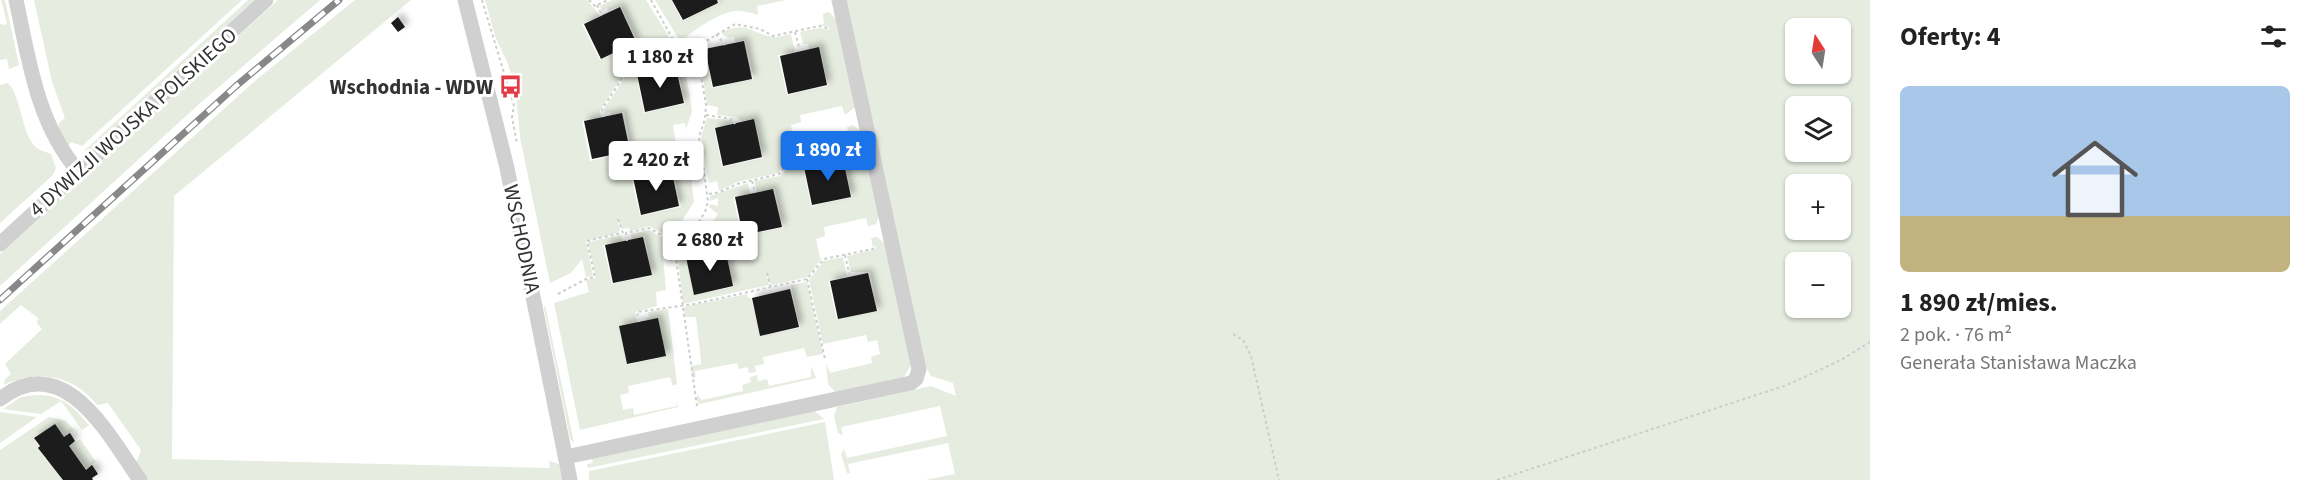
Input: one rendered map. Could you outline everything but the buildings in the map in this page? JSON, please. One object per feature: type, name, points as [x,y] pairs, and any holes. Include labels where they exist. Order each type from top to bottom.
[{"type":"street","points":[[16,0],[42,108],[60,146],[79,172]]},
{"type":"street","name":"4 DYWIZJI WOJSKA POLSKIEGO","points":[[0,244],[266,0]]},
{"type":"street","name":"WSCHODNIA","points":[[465,0],[507,168],[570,480]]},
{"type":"street","points":[[566,457],[911,383],[916,379],[919,369],[839,0]]},
{"type":"street","points":[[0,399],[18,389],[36,385],[56,387],[72,394],[87,406],[140,480]]},
{"type":"path","points":[[482,0],[514,106]]},
{"type":"path","points":[[589,0],[591,4],[597,5],[608,0]]},
{"type":"path","points":[[651,0],[681,54]]},
{"type":"path","points":[[597,5],[602,15]]},
{"type":"path","points":[[697,406],[677,255],[705,212],[709,194],[699,137],[706,115],[696,50],[699,44],[735,24],[760,29],[773,36],[819,26],[829,29]]},
{"type":"path","points":[[795,32],[800,51]]},
{"type":"path","points":[[716,34],[725,45]]},
{"type":"path","points":[[604,117],[602,109],[631,65],[689,53]]},
{"type":"path","points":[[654,60],[656,69]]},
{"type":"path","points":[[706,115],[732,118],[735,124]]},
{"type":"path","points":[[709,194],[779,174],[802,147],[853,136]]},
{"type":"path","points":[[820,143],[824,163]]},
{"type":"path","points":[[652,172],[651,164],[695,157]]},
{"type":"path","points":[[752,180],[754,193]]},
{"type":"path","points":[[618,219],[627,241]]},
{"type":"path","points":[[558,294],[586,279],[595,277],[587,242],[649,228],[675,243]]},
{"type":"path","points":[[694,229],[707,252]]},
{"type":"path","points":[[639,322],[637,312],[682,306],[807,279],[824,259],[876,248]]},
{"type":"path","points":[[845,255],[850,276]]},
{"type":"path","points":[[767,273],[772,293]]},
{"type":"path","points":[[807,279],[825,359]]},
{"type":"path","points":[[1233,334],[1243,340],[1251,356],[1279,480]]},
{"type":"path","points":[[1497,480],[1787,385],[1841,360],[1870,342]]},
{"type":"shaded area","points":[[1,0],[5,0],[19,65],[9,69],[7,59],[0,60],[0,24],[6,25],[7,23]]},
{"type":"shaded area","points":[[34,0],[242,0],[82,146],[71,142],[68,146],[58,129],[59,123],[65,118],[52,82]]},
{"type":"shaded area","points":[[248,0],[255,0],[93,149],[84,151]]},
{"type":"shaded area","points":[[278,0],[320,0],[198,105],[0,286],[0,254]]},
{"type":"shaded area","points":[[355,0],[411,0],[174,196],[172,459],[550,468],[549,461],[559,464],[563,480],[148,480],[136,463],[141,450],[108,403],[97,405],[77,387],[54,378],[30,377],[4,385],[5,379],[11,374],[5,364],[42,329],[37,323],[38,318],[21,305],[0,324],[0,311],[256,80]]},
{"type":"shaded area","points":[[485,0],[587,0],[600,16],[582,24],[600,60],[638,42],[621,6],[602,11],[600,6],[612,0],[646,0],[679,53],[630,64],[600,110],[601,117],[582,121],[590,161],[632,152],[624,112],[611,115],[610,112],[605,113],[604,109],[632,67],[653,62],[654,69],[636,73],[644,113],[685,104],[677,65],[664,67],[663,64],[658,65],[657,61],[683,56],[692,111],[686,129],[685,123],[673,125],[678,158],[648,163],[650,172],[631,177],[640,216],[681,207],[673,168],[660,170],[653,165],[689,160],[694,202],[671,238],[649,226],[630,231],[629,228],[622,229],[617,220],[620,230],[618,233],[586,241],[593,276],[586,277],[582,259],[571,273],[550,283],[520,137],[515,86],[495,36]]},
{"type":"shaded area","points":[[655,0],[672,0],[682,21],[720,3],[719,0],[786,0],[757,6],[758,15],[737,11],[728,12],[697,29],[682,44]]},
{"type":"shaded area","points":[[846,0],[1870,0],[1870,480],[925,480],[955,474],[948,443],[848,464],[850,473],[847,473],[841,454],[844,449],[847,458],[947,436],[940,406],[841,427],[843,436],[838,433],[834,416],[837,407],[931,386],[956,396],[953,383],[931,376],[926,367]]},
{"type":"shaded area","points":[[829,12],[836,19],[855,107],[845,115],[842,106],[800,115],[801,122],[791,125],[794,139],[804,137],[806,145],[801,145],[778,173],[737,182],[719,191],[717,181],[709,183],[701,137],[707,118],[732,120],[733,123],[714,128],[722,167],[763,158],[755,119],[742,121],[736,117],[717,115],[718,107],[707,105],[698,47],[704,46],[712,88],[754,79],[745,40],[735,42],[734,37],[728,38],[721,33],[742,27],[772,37],[791,34],[795,52],[778,55],[787,95],[828,86],[820,47],[809,49],[808,44],[803,44],[800,32],[819,28],[829,30],[829,27],[818,25],[824,24],[823,14]]},
{"type":"shaded area","points":[[8,83],[13,89],[28,135],[39,149],[51,154],[56,168],[53,175],[0,223],[0,85]]},
{"type":"shaded area","points":[[853,125],[861,131],[879,216],[876,224],[868,226],[866,218],[824,227],[825,236],[816,239],[820,258],[822,258],[808,277],[771,285],[766,273],[769,285],[683,304],[678,257],[692,235],[703,253],[686,256],[694,295],[733,287],[725,248],[713,250],[712,247],[707,248],[696,229],[698,226],[707,231],[718,214],[709,207],[709,204],[718,206],[718,198],[710,201],[710,196],[748,183],[750,194],[733,197],[742,236],[783,228],[775,189],[757,192],[754,181],[780,176],[803,149],[818,145],[822,163],[803,167],[811,206],[852,197],[844,158],[826,162],[822,144],[853,138],[849,135],[847,127]]},
{"type":"shaded area","points":[[649,230],[669,241],[663,257],[666,290],[656,292],[657,306],[635,312],[637,322],[619,326],[627,365],[666,356],[658,318],[647,320],[646,318],[649,317],[648,312],[668,309],[677,384],[673,386],[670,377],[628,386],[629,393],[620,395],[623,410],[633,408],[634,415],[677,406],[676,398],[678,407],[580,430],[554,303],[589,292],[586,280],[596,278],[588,242],[621,235],[623,241],[603,245],[612,284],[652,276],[645,236],[632,239],[631,234]]},
{"type":"shaded area","points":[[877,237],[885,244],[911,365],[904,377],[835,392],[828,384],[826,363],[830,373],[872,363],[871,357],[880,354],[877,340],[868,342],[866,335],[823,344],[809,280],[824,261],[843,257],[847,276],[828,281],[837,319],[878,311],[870,272],[851,272],[847,256],[876,249],[876,246],[873,247],[871,238]]},
{"type":"shaded area","points":[[807,282],[823,354],[807,357],[804,348],[763,357],[764,364],[755,366],[756,372],[749,373],[748,367],[739,369],[737,363],[695,371],[696,377],[692,378],[691,366],[701,364],[701,360],[696,317],[685,317],[684,307],[747,294],[748,298],[751,298],[760,336],[800,328],[791,285]]},
{"type":"shaded area","points":[[545,305],[574,443],[570,438]]},
{"type":"shaded area","points":[[811,366],[816,378],[700,404],[697,401],[697,395],[702,400],[743,391],[742,385],[751,382],[750,377],[757,375],[758,381],[767,379],[769,386],[811,377]]},
{"type":"shaded area","points":[[36,395],[60,399],[89,425],[82,430],[61,401],[41,414],[3,409],[21,397]]},
{"type":"shaded area","points":[[815,411],[824,419],[588,468],[587,464],[593,463],[592,459]]},
{"type":"shaded area","points":[[0,412],[37,417],[0,443]]},
{"type":"shaded area","points":[[49,417],[66,421],[74,430],[64,437],[55,424],[34,438],[45,459],[48,458],[63,480],[0,480],[0,450]]},
{"type":"shaded area","points":[[825,422],[834,480],[589,480],[589,471]]},
{"type":"shaded area","points":[[80,439],[96,462],[86,469],[69,446]]},
{"type":"railway","points":[[0,300],[236,86],[339,0]]},
{"type":"place","name":"Wschodnia - WDW","points":[[511,87]]}]
